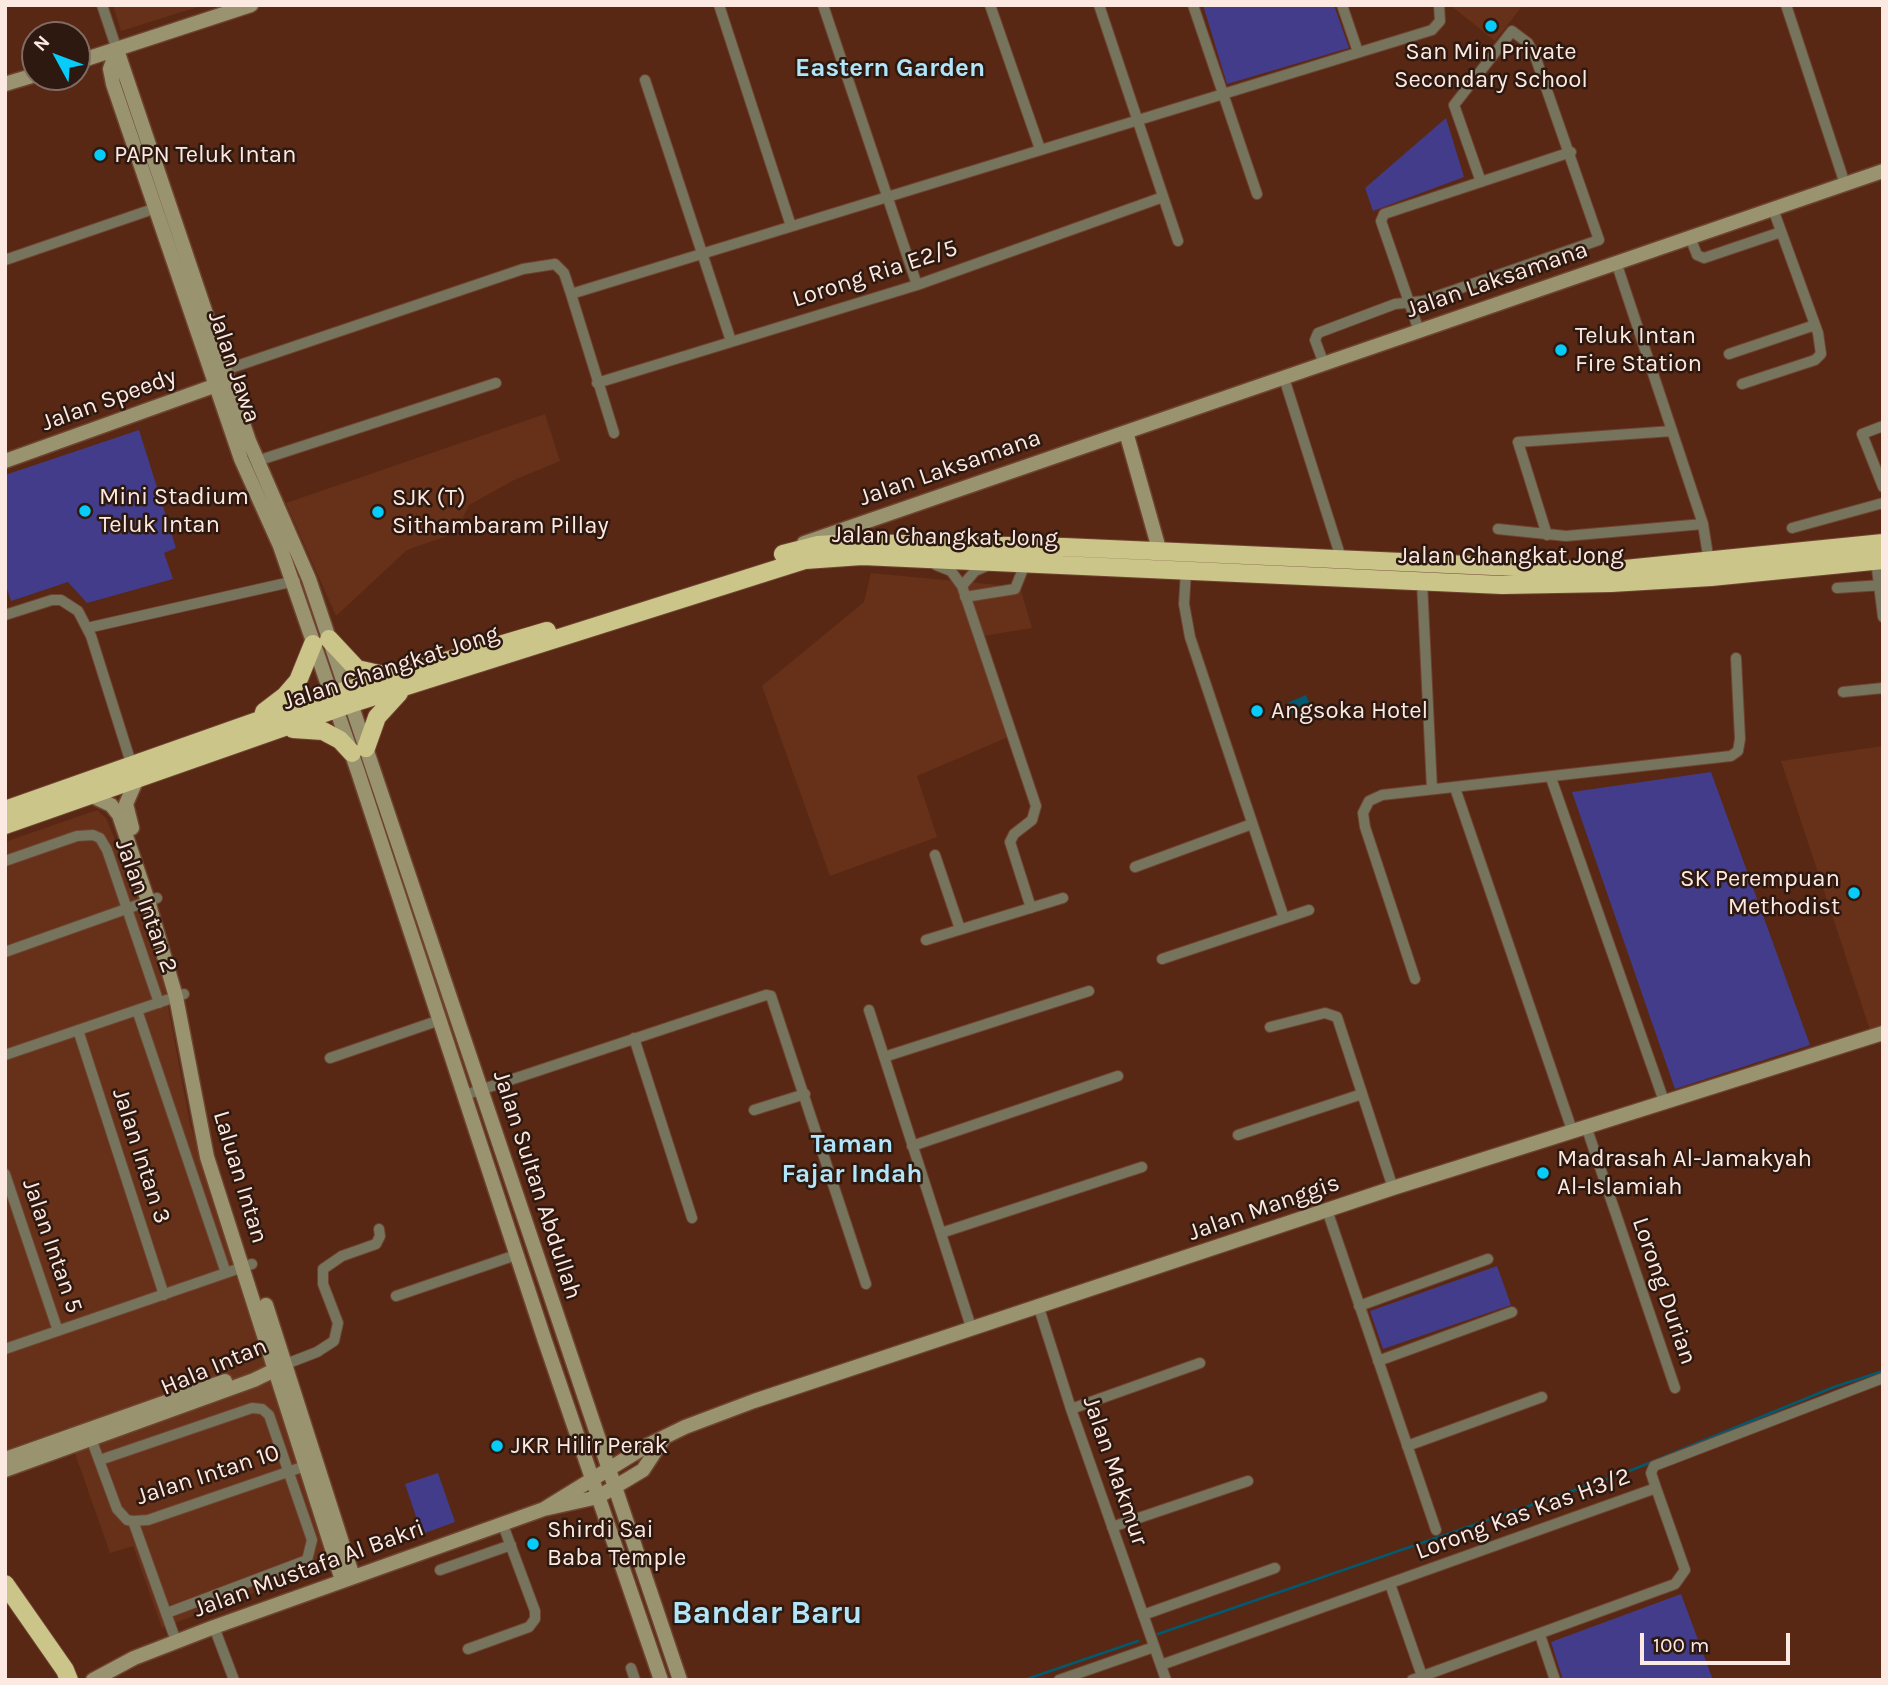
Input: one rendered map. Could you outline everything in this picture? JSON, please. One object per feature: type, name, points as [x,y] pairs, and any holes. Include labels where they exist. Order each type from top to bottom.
[{"type":"highway","name":"Jalan Changkat Jong","points":[[399,682],[791,551],[852,543],[1159,550],[1605,571],[1710,569],[1880,560]]},
{"type":"highway","name":"Jalan Changkat Jong","points":[[5,825],[92,796],[237,728],[341,700],[792,563],[839,556],[1476,585],[1611,583],[1883,543]]},
{"type":"highway","points":[[1064,547],[1073,558],[1109,567]]},
{"type":"highway","points":[[1432,563],[1471,574],[1476,585]]},
{"type":"highway","points":[[237,728],[285,696],[305,670],[321,641],[357,669],[399,682],[359,751],[323,731],[284,728]]},
{"type":"highway","name":"Jalan Changkat Jong","points":[[5,810],[284,728],[341,700]]},
{"type":"highway","points":[[5,1584],[65,1670],[69,1680]]},
{"type":"highway","points":[[5,1603],[61,1680]]},
{"type":"street","name":"Jalan Jawa","points":[[102,5],[117,50],[117,73],[156,208],[170,230]]},
{"type":"street","points":[[91,58],[251,5]]},
{"type":"street","points":[[719,5],[791,226]]},
{"type":"street","points":[[823,5],[917,285]]},
{"type":"street","points":[[990,5],[1040,149]]},
{"type":"street","points":[[1099,5],[1178,241]]},
{"type":"street","points":[[1193,5],[1257,194]]},
{"type":"street","points":[[1342,5],[1358,52]]},
{"type":"street","points":[[571,294],[1432,30],[1440,21],[1439,5]]},
{"type":"street","points":[[1786,5],[1845,184]]},
{"type":"street","points":[[1324,364],[1315,340],[1318,333],[1395,303],[1436,297],[1599,240],[1535,56],[1528,43],[1512,31],[1454,105],[1481,182]]},
{"type":"street","points":[[91,66],[117,73],[152,38]]},
{"type":"street","name":"Jalan Jawa","points":[[117,73],[220,378],[256,469],[292,582],[321,641],[341,700]]},
{"type":"street","points":[[645,80],[731,341]]},
{"type":"street","points":[[1419,331],[1382,217],[1570,152]]},
{"type":"street","name":"Jalan Laksamana","points":[[791,551],[823,535],[1883,171]]},
{"type":"street","name":"Lorong Ria E2/5","points":[[597,383],[917,285],[1163,197]]},
{"type":"street","points":[[5,260],[156,208]]},
{"type":"street","points":[[1742,384],[1815,360],[1822,346],[1773,209]]},
{"type":"street","points":[[1690,237],[1697,255],[1704,258],[1781,232]]},
{"type":"street","points":[[1616,262],[1703,524],[1710,569]]},
{"type":"street","points":[[220,378],[537,264],[555,264],[564,273],[614,433]]},
{"type":"street","points":[[1729,354],[1815,325]]},
{"type":"street","name":"Jalan Speedy","points":[[5,461],[220,378]]},
{"type":"street","points":[[1284,378],[1341,558]]},
{"type":"street","points":[[256,469],[496,383]]},
{"type":"street","points":[[1883,426],[1862,434],[1883,487]]},
{"type":"street","points":[[1547,535],[1518,442],[1672,431]]},
{"type":"street","points":[[1126,432],[1159,550]]},
{"type":"street","name":"Jalan Jawa","points":[[256,469],[309,579],[321,641]]},
{"type":"street","points":[[1792,528],[1883,503]]},
{"type":"street","points":[[1498,530],[1547,535],[1605,534],[1703,524]]},
{"type":"street","points":[[920,560],[951,571],[962,586],[1036,806],[1032,820],[1014,834],[1010,842],[1031,908]]},
{"type":"street","points":[[1880,560],[1883,617]]},
{"type":"street","points":[[962,586],[979,568],[996,563]]},
{"type":"street","points":[[965,597],[1015,589],[1025,564]]},
{"type":"street","points":[[1186,571],[1184,604],[1188,630],[1284,918]]},
{"type":"street","points":[[88,628],[309,579]]},
{"type":"street","points":[[1422,582],[1432,789]]},
{"type":"street","points":[[1837,588],[1881,585]]},
{"type":"street","points":[[5,615],[61,600],[78,611],[88,628],[134,774]]},
{"type":"street","points":[[1415,979],[1363,813],[1369,802],[1382,795],[1731,756],[1738,751],[1740,739],[1736,658]]},
{"type":"street","points":[[1843,692],[1883,688]]},
{"type":"street","name":"Jalan Sultan Abdullah","points":[[341,700],[481,1089],[680,1680]]},
{"type":"street","name":"Jalan Sultan Abdullah","points":[[359,751],[440,1020],[516,1255],[661,1680]]},
{"type":"street","name":"Laluan Intan","points":[[134,774],[127,797],[127,812],[180,995],[206,1124],[247,1265],[348,1578]]},
{"type":"street","points":[[1551,778],[1665,1104]]},
{"type":"street","name":"Lorong Durian","points":[[1455,788],[1675,1388]]},
{"type":"street","name":"Laluan Intan","points":[[92,796],[111,805],[119,815],[152,899]]},
{"type":"street","points":[[1135,867],[1252,824]]},
{"type":"street","name":"Jalan Intan 2","points":[[5,861],[76,836],[93,835],[104,844],[159,1003]]},
{"type":"street","points":[[935,855],[960,929]]},
{"type":"street","points":[[926,940],[1063,898]]},
{"type":"street","points":[[5,952],[152,899]]},
{"type":"street","points":[[1162,959],[1309,911]]},
{"type":"street","points":[[884,1057],[1089,991]]},
{"type":"street","points":[[5,1055],[180,995]]},
{"type":"street","points":[[464,1095],[766,995],[771,996],[866,1284]]},
{"type":"street","points":[[137,1010],[226,1273]]},
{"type":"street","points":[[869,1010],[972,1330]]},
{"type":"street","points":[[1270,1027],[1332,1013],[1341,1028],[1393,1188]]},
{"type":"street","points":[[330,1058],[440,1020]]},
{"type":"street","name":"Jalan Intan 3","points":[[78,1030],[164,1295]]},
{"type":"street","name":"Jalan Manggis","points":[[591,1477],[664,1437],[754,1401],[1393,1188],[1883,1033]]},
{"type":"street","points":[[634,1038],[692,1218]]},
{"type":"street","points":[[912,1146],[1118,1076]]},
{"type":"street","points":[[754,1110],[805,1094]]},
{"type":"street","points":[[1238,1135],[1362,1094]]},
{"type":"street","points":[[941,1233],[1142,1167]]},
{"type":"street","name":"Jalan Intan 5","points":[[5,1174],[58,1331]]},
{"type":"street","points":[[1327,1210],[1436,1530]]},
{"type":"street","points":[[280,1366],[317,1352],[334,1341],[338,1323],[323,1284],[323,1269],[335,1259],[376,1244],[380,1236],[379,1228]]},
{"type":"street","points":[[396,1296],[516,1255]]},
{"type":"street","points":[[1359,1306],[1488,1259]]},
{"type":"street","points":[[5,1349],[247,1265]]},
{"type":"street","name":"Jalan Makmur","points":[[1039,1308],[1071,1409],[1166,1680]]},
{"type":"street","points":[[1378,1361],[1512,1312]]},
{"type":"street","points":[[1071,1409],[1200,1363]]},
{"type":"street","name":"Hala Intan","points":[[8,1460],[90,1434],[280,1366]]},
{"type":"street","points":[[1656,1489],[1651,1473],[1654,1466],[1883,1378]]},
{"type":"street","points":[[1406,1446],[1542,1397]]},
{"type":"street","points":[[100,1460],[252,1408],[262,1409],[269,1415],[312,1540],[307,1560],[167,1613]]},
{"type":"street","name":"Jalan Intan 10","points":[[90,1434],[117,1508],[127,1520],[133,1521],[148,1520],[312,1463]]},
{"type":"street","points":[[617,1489],[643,1470],[664,1437]]},
{"type":"street","name":"Jalan Mustafa Al Bakri","points":[[544,1509],[591,1477]]},
{"type":"street","points":[[1112,1527],[1248,1481]]},
{"type":"street","name":"Jalan Mustafa Al Bakri","points":[[93,1680],[134,1658],[176,1641],[348,1578],[544,1509],[598,1497],[617,1489]]},
{"type":"street","name":"Lorong Kas Kas H3/2","points":[[1161,1665],[1656,1489],[1685,1570],[1682,1578],[1675,1584],[1417,1678]]},
{"type":"street","points":[[133,1521],[176,1641]]},
{"type":"street","points":[[468,1649],[530,1627],[535,1619],[535,1611],[503,1525]]},
{"type":"street","points":[[440,1570],[511,1545]]},
{"type":"street","points":[[1143,1615],[1275,1568]]},
{"type":"street","points":[[1390,1584],[1417,1678]]},
{"type":"street","points":[[214,1627],[234,1680]]},
{"type":"street","points":[[1540,1635],[1555,1680]]},
{"type":"street","points":[[1059,1680],[1083,1676],[1154,1647]]},
{"type":"street","points":[[631,1668],[635,1680]]},
{"type":"shaded area","points":[[113,5],[204,5],[121,31]]},
{"type":"shaded area","points":[[1203,5],[1334,5],[1349,48],[1227,84]]},
{"type":"shaded area","name":"San Min Private Secondary School","points":[[1450,5],[1523,5],[1495,41]]},
{"type":"shaded area","points":[[1446,118],[1464,177],[1373,211],[1365,188]]},
{"type":"shaded area","name":"SJK (T) Sithambaram Pillay","points":[[545,414],[560,461],[514,480],[469,505],[462,519],[448,522],[447,536],[407,550],[336,616],[286,503]]},
{"type":"shaded area","name":"Mini Stadium Teluk Intan","points":[[139,430],[176,548],[164,553],[173,579],[87,603],[68,582],[11,601],[5,583],[5,475]]},
{"type":"shaded area","points":[[871,573],[1020,587],[1032,628],[983,636],[1013,735],[917,776],[937,837],[830,876],[762,686],[864,602]]},
{"type":"shaded area","name":"SK Perempuan Methodist","points":[[1883,746],[1883,1025],[1870,1030],[1781,761]]},
{"type":"shaded area","points":[[1711,772],[1810,1045],[1675,1089],[1572,792]]},
{"type":"shaded area","points":[[97,810],[106,818],[114,837],[164,985],[190,1124],[331,1563],[162,1628],[133,1546],[110,1553],[66,1428],[5,1450],[5,842]]},
{"type":"shaded area","points":[[1497,1266],[1511,1305],[1383,1349],[1370,1311]]},
{"type":"shaded area","points":[[438,1473],[455,1522],[422,1534],[405,1484]]},
{"type":"shaded area","points":[[1681,1594],[1713,1680],[1563,1680],[1551,1642]]},
{"type":"water","points":[[1306,695],[1311,707],[1291,714],[1287,703]]},
{"type":"waterway","points":[[1158,1634],[1627,1472],[1834,1387],[1883,1371]]},
{"type":"waterway","points":[[1024,1680],[1138,1641]]},
{"type":"place","name":"San Min Private Secondary School","points":[[1491,26]]},
{"type":"place","name":"PAPN Teluk Intan","points":[[100,155]]},
{"type":"place","name":"Teluk Intan Fire Station","points":[[1561,350]]},
{"type":"place","name":"Mini Stadium Teluk Intan","points":[[85,511]]},
{"type":"place","name":"SJK (T) Sithambaram Pillay","points":[[378,512]]},
{"type":"place","name":"Angsoka Hotel","points":[[1257,711]]},
{"type":"place","name":"SK Perempuan Methodist","points":[[1854,893]]},
{"type":"place","name":"Madrasah Al-Jamakyah Al-Islamiah","points":[[1543,1173]]},
{"type":"place","name":"JKR Hilir Perak","points":[[497,1446]]},
{"type":"place","name":"Shirdi Sai Baba Temple","points":[[533,1544]]},
{"type":"district","name":"Eastern Garden","points":[[890,69]]},
{"type":"district","name":"Taman Fajar Indah","points":[[852,1160]]},
{"type":"district","name":"Bandar Baru","points":[[767,1614]]}]
